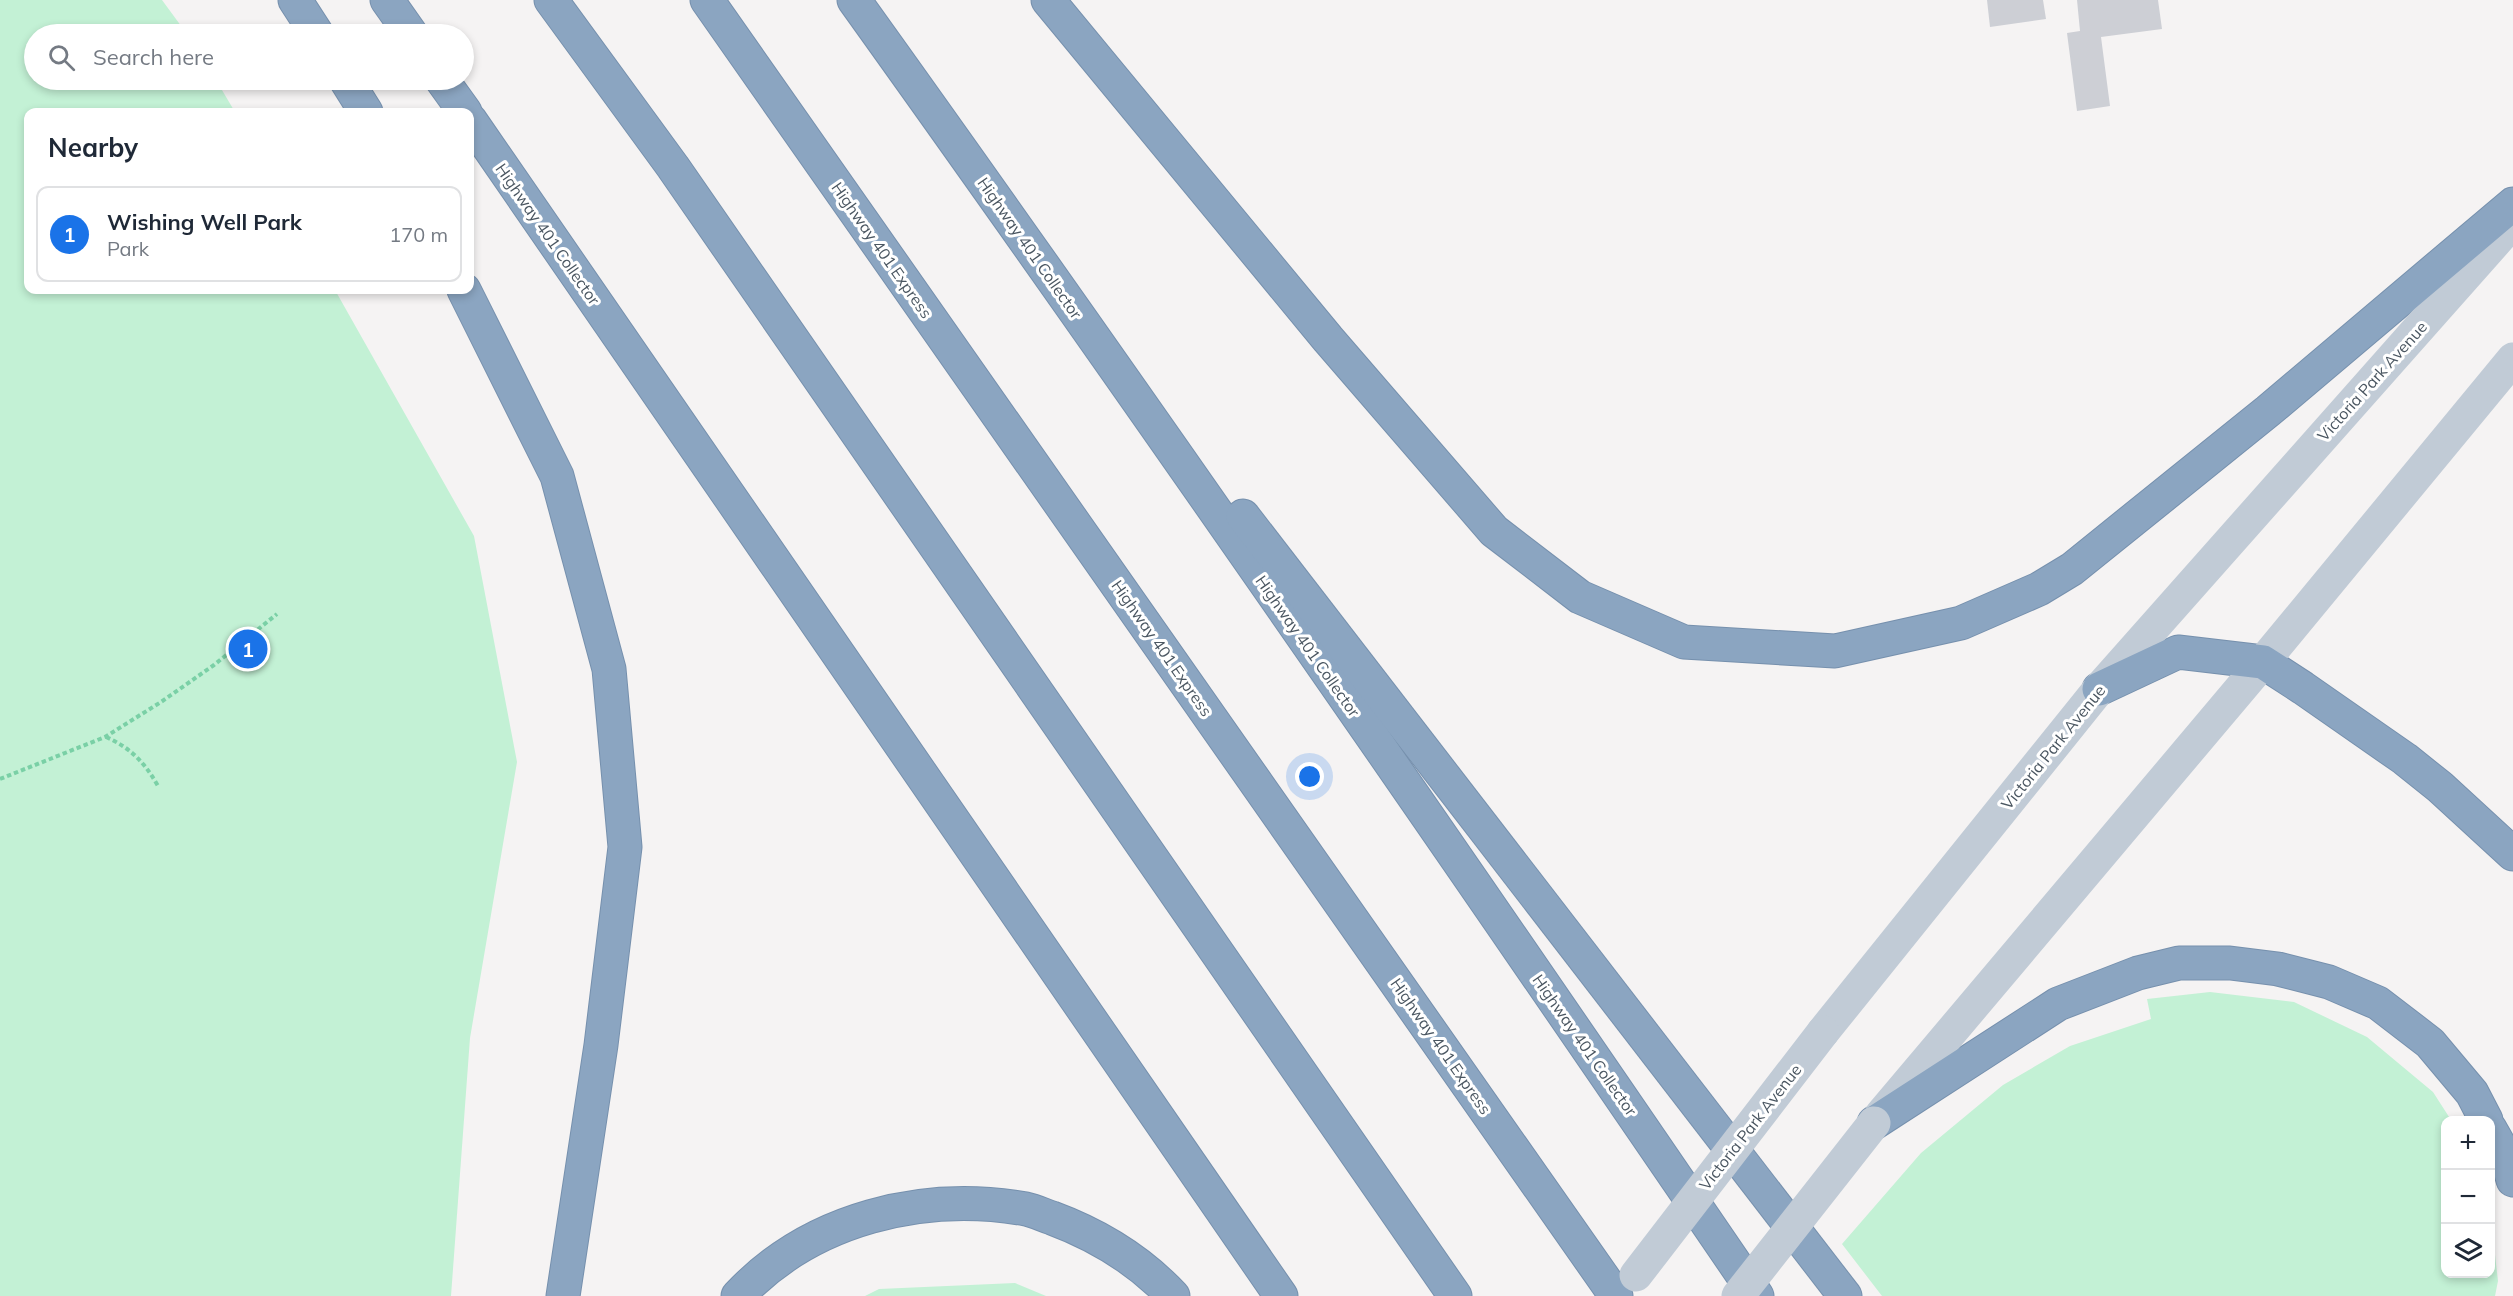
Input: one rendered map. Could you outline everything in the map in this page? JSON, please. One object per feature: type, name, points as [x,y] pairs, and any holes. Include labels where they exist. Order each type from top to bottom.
[{"type":"highway","points":[[295,0],[311,24]]},
{"type":"highway","points":[[387,0],[404,24]]},
{"type":"highway","points":[[551,0],[673,167],[1455,1296]]},
{"type":"highway","name":"Highway 401 Express","points":[[707,0],[1618,1296]]},
{"type":"highway","name":"Highway 401 Collector","points":[[854,0],[986,184],[1757,1296]]},
{"type":"highway","points":[[1048,0],[1328,339],[1494,531],[1580,597],[1684,642],[1835,651],[1961,623],[2039,589],[2072,569],[2259,419],[2513,204]]},
{"type":"highway","points":[[352,90],[364,108]]},
{"type":"highway","points":[[449,90],[462,108]]},
{"type":"highway","name":"Highway 401 Collector","points":[[474,126],[1281,1296]]},
{"type":"highway","points":[[986,184],[1845,1296]]},
{"type":"highway","points":[[466,294],[557,476],[609,669],[625,847],[601,1045],[563,1296]]},
{"type":"highway","points":[[2099,689],[2178,652],[2263,662],[2405,759],[2440,787],[2513,854]]},
{"type":"highway","points":[[1874,1123],[2058,1004],[2138,973],[2179,963],[2230,963],[2278,969],[2329,982],[2378,1003],[2430,1043],[2472,1093],[2484,1116]]},
{"type":"highway","points":[[2495,1138],[2513,1180]]},
{"type":"highway","points":[[738,1296],[784,1258],[825,1233],[883,1211],[953,1203],[1027,1209],[1077,1227],[1124,1253],[1173,1296]]},
{"type":"main road","name":"Victoria Park Avenue","points":[[1618,1296],[1823,1032],[2099,689],[2513,222]]},
{"type":"main road","points":[[1738,1296],[1874,1123],[2263,662],[2513,358]]},
{"type":"path","points":[[0,778],[105,736],[162,702],[214,665],[277,614]]},
{"type":"path","points":[[105,736],[126,746],[147,766],[158,786]]},
{"type":"green space","points":[[0,0],[162,0],[180,24],[24,24],[24,90],[222,90],[233,108],[24,108],[24,294],[337,294],[474,536],[517,762],[470,1038],[451,1296],[0,1296]]},
{"type":"green space","points":[[2210,992],[2294,1002],[2367,1037],[2433,1092],[2448,1116],[2441,1116],[2441,1278],[2495,1278],[2495,1254],[2498,1281],[2495,1296],[1882,1296],[1842,1244],[1921,1153],[2003,1085],[2070,1046],[2151,1019],[2147,999]]},
{"type":"green space","points":[[1015,1283],[1046,1296],[865,1296],[879,1289]]},
{"type":"building","points":[[1987,0],[2043,0],[2046,19],[1990,27]]},
{"type":"building","points":[[2077,0],[2158,0],[2162,29],[2101,37],[2110,106],[2077,111],[2067,33],[2080,31]]},
{"type":"place","name":"Wishing Well Park","points":[[248,649]]}]
